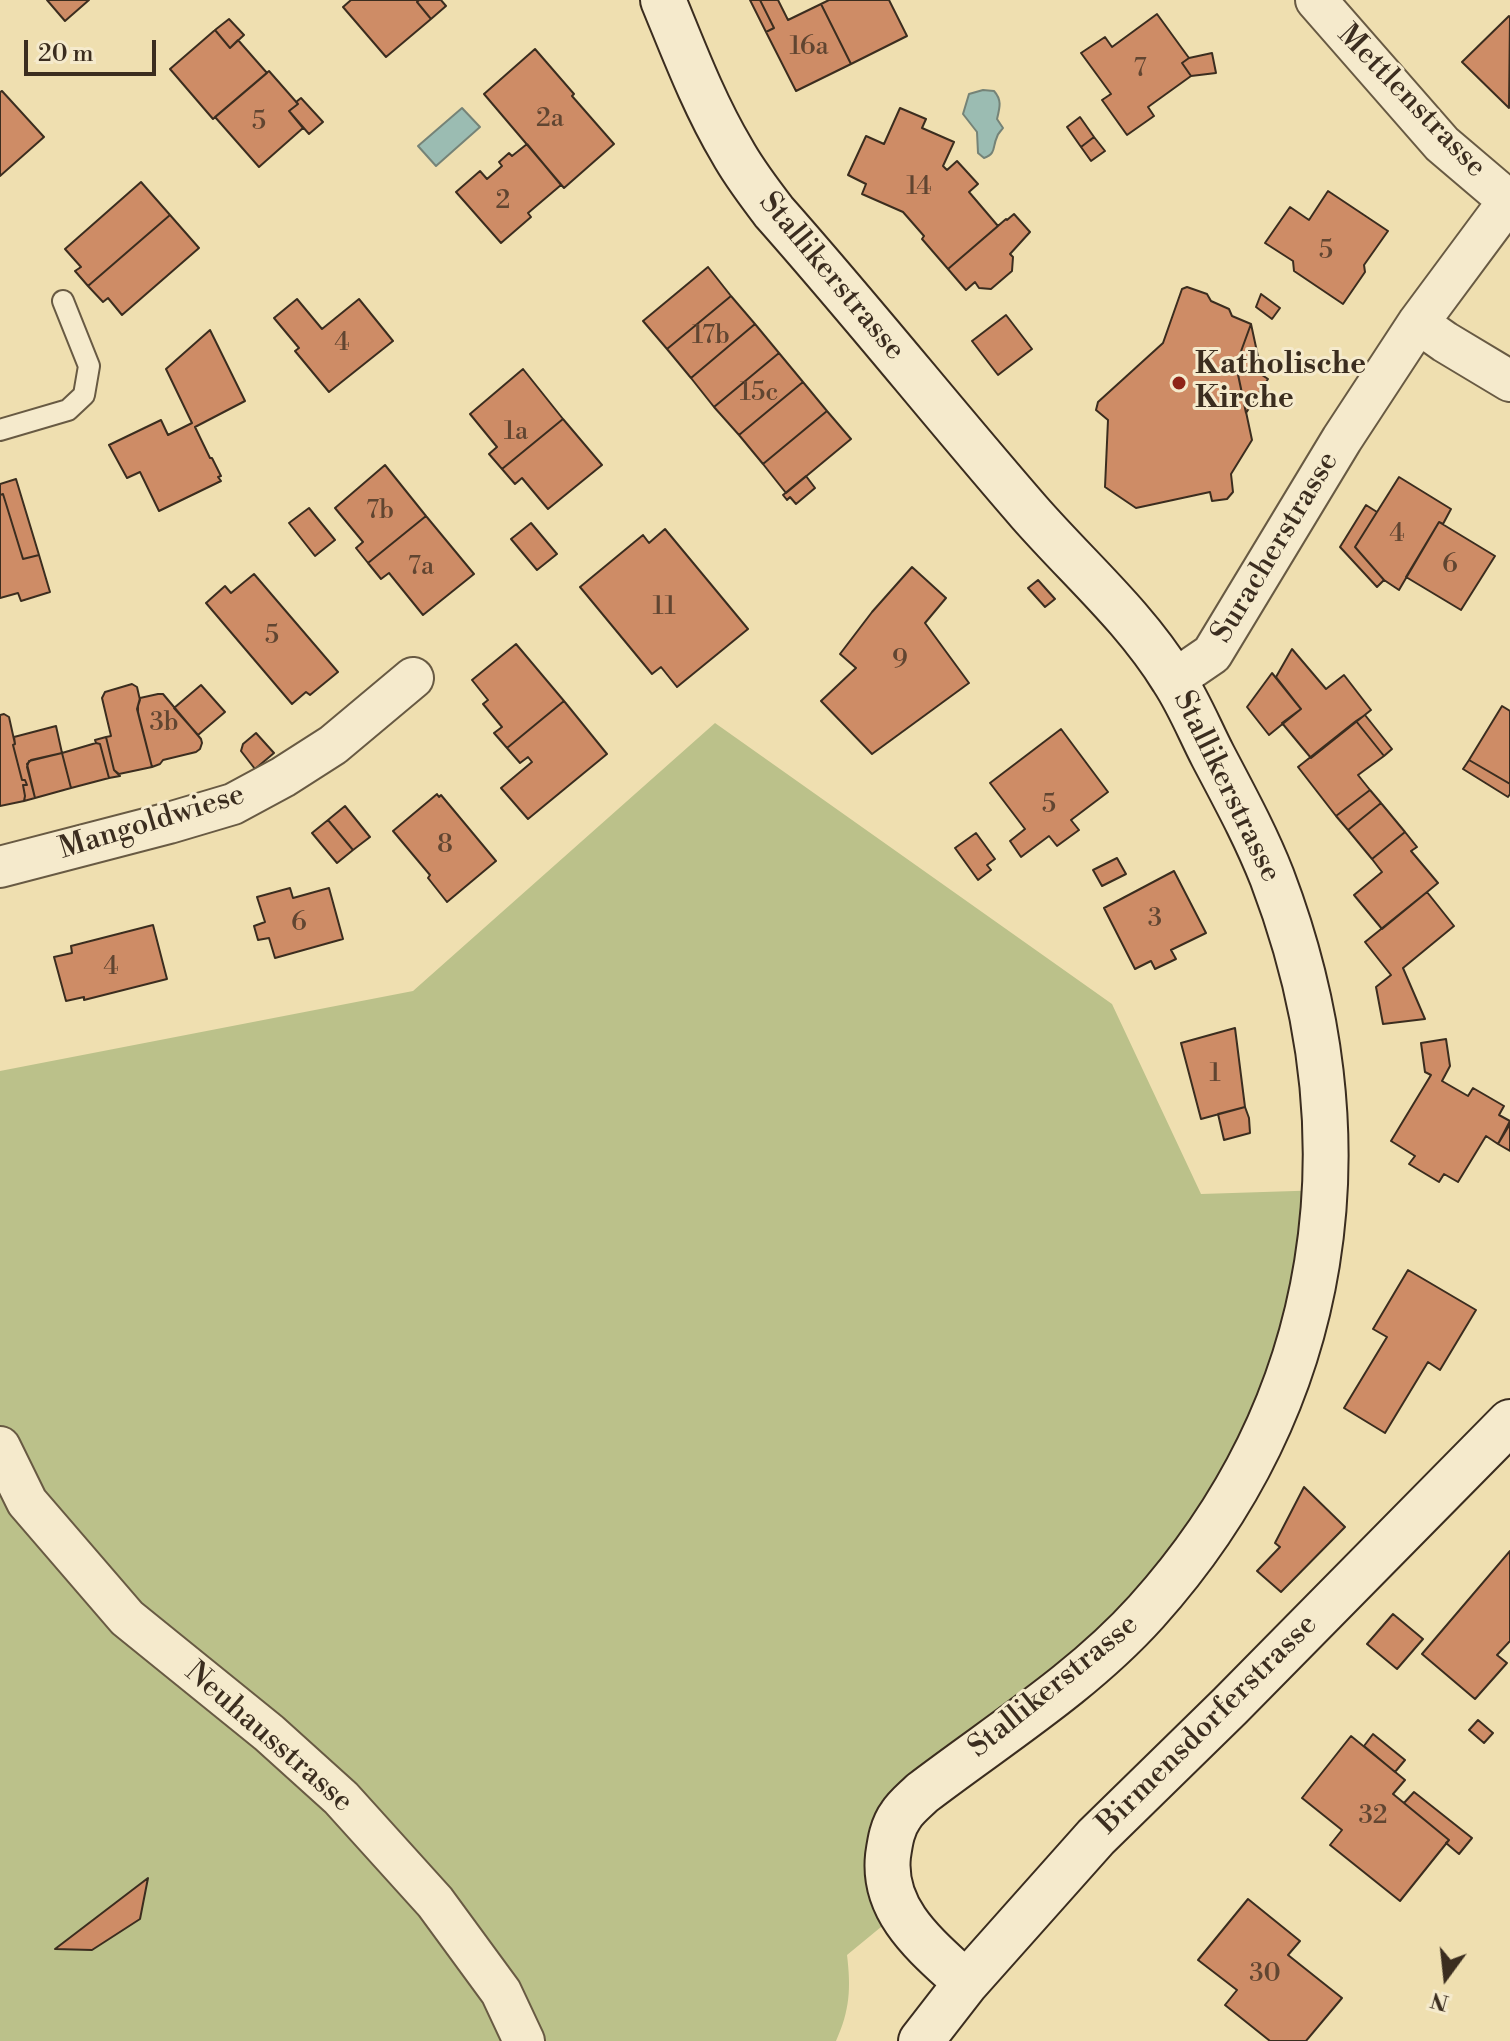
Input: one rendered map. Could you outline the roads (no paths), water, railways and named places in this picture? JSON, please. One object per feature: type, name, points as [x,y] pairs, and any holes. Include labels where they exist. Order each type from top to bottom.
[{"type":"main road","name":"Stallikerstrasse","points":[[663,0],[699,87],[730,148],[774,212],[1018,498],[1121,610],[1174,680],[1245,813],[1271,876],[1291,932],[1317,1044],[1326,1130],[1326,1190],[1320,1247],[1309,1308],[1294,1360],[1263,1441],[1219,1517],[1180,1573],[1143,1615],[1098,1659],[1056,1693],[922,1793],[901,1814],[894,1829],[887,1865],[898,1913],[966,1983]]},
{"type":"main road","name":"Birmensdorferstrasse","points":[[921,2041],[966,1983],[1096,1837],[1510,1422]]},
{"type":"street","name":"Mettlenstrasse","points":[[1316,0],[1442,144],[1509,200]]},
{"type":"street","name":"Suracherstrasse","points":[[1174,680],[1212,654],[1342,439],[1418,323],[1509,200]]},
{"type":"street","points":[[1418,323],[1510,381]]},
{"type":"street","name":"Mangoldwiese","points":[[0,867],[233,804],[333,745],[413,678]]},
{"type":"street","name":"Neuhausstrasse","points":[[0,1447],[27,1502],[127,1618],[269,1733],[341,1798],[435,1902],[501,1992],[524,2041]]},
{"type":"lane","points":[[0,430],[68,410],[84,395],[89,366],[63,301]]},
{"type":"water","points":[[994,91],[998,97],[997,119],[1003,128],[997,136],[993,152],[984,158],[978,153],[977,132],[963,114],[969,94]]},
{"type":"water","points":[[462,108],[480,127],[436,166],[418,146]]},
{"type":"place","name":"Katholische Kirche","points":[[1179,383]]}]
